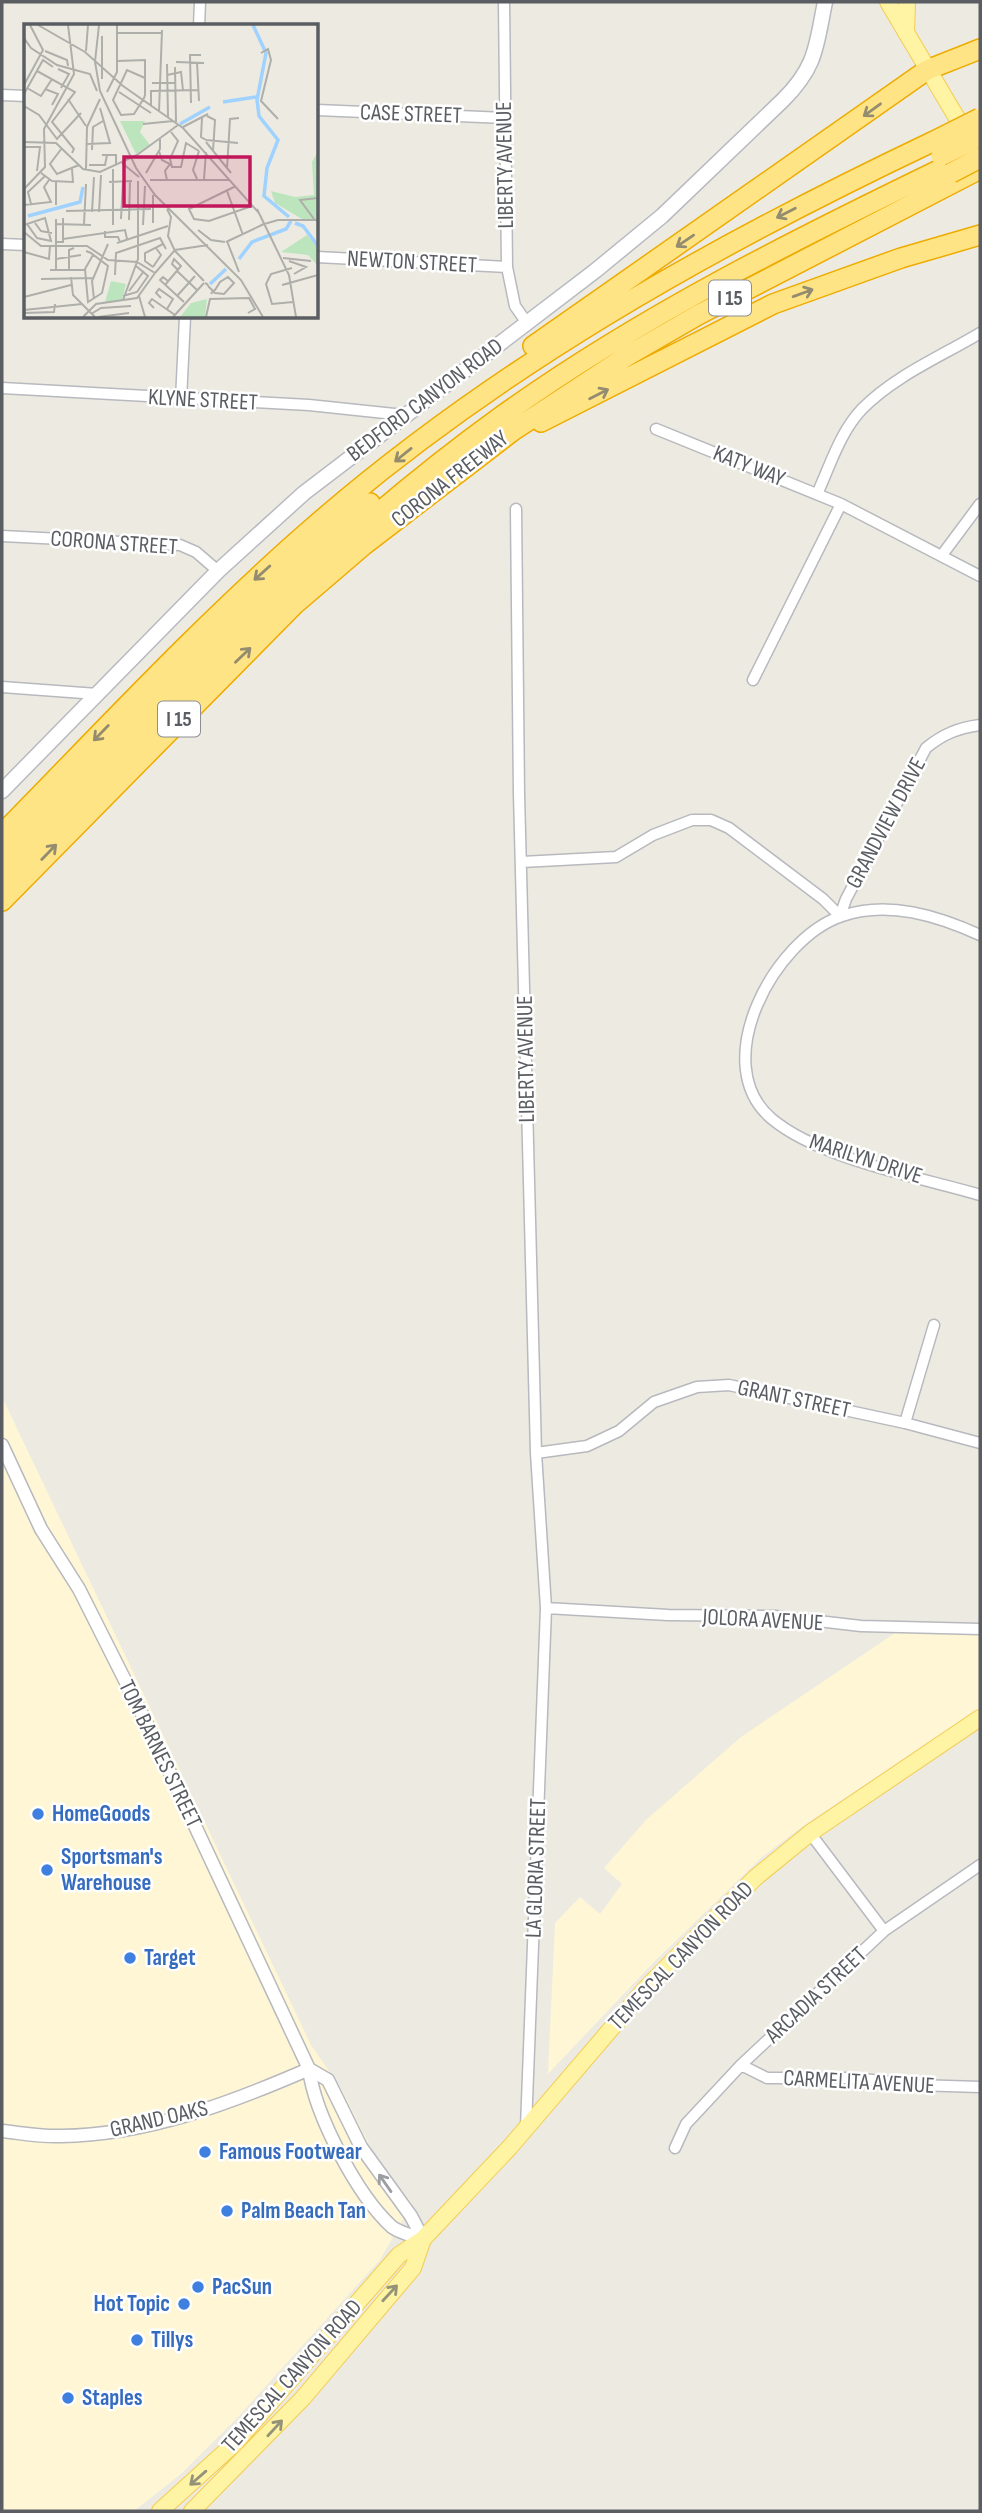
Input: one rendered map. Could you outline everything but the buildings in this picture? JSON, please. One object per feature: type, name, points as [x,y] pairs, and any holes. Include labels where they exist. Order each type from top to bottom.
[{"type":"highway","points":[[457,413],[474,387],[927,71],[980,49]]},
{"type":"highway","name":"CORONA FREEWAY","points":[[2,901],[294,605],[364,545],[514,430],[596,375],[640,335],[945,164],[980,118]]},
{"type":"highway","points":[[2,879],[283,594],[352,534],[504,415],[637,328],[716,282],[945,164],[980,137]]},
{"type":"highway","points":[[2,858],[251,604],[346,521],[465,430],[655,304],[827,211],[980,149]]},
{"type":"highway","points":[[945,164],[980,158]]},
{"type":"highway","name":"CORONA FREEWAY","points":[[2,834],[228,604],[313,527],[457,413],[594,321],[769,222],[945,164],[980,169]]},
{"type":"highway","points":[[514,430],[548,419],[773,304],[901,258],[980,235]]},
{"type":"main road","name":"BEDFORD CANYON ROAD","points":[[2,792],[218,571],[304,493],[663,216],[798,85],[814,60],[825,2]]},
{"type":"main road","points":[[888,2],[980,158]]},
{"type":"main road","points":[[906,36],[907,2]]},
{"type":"main road","name":"TEMESCAL CANYON ROAD","points":[[160,2511],[235,2443],[398,2255],[423,2239],[526,2127],[646,1988],[755,1878],[810,1833],[980,1718]]},
{"type":"main road","name":"TEMESCAL CANYON ROAD","points":[[192,2511],[303,2398],[413,2268],[423,2239]]},
{"type":"street","points":[[199,24],[200,2]]},
{"type":"street","name":"LIBERTY AVENUE","points":[[504,2],[507,267],[515,306],[527,323]]},
{"type":"street","points":[[2,95],[24,96]]},
{"type":"street","name":"CASE STREET","points":[[318,110],[505,118]]},
{"type":"street","points":[[2,244],[24,245]]},
{"type":"street","name":"NEWTON STREET","points":[[318,257],[507,267]]},
{"type":"street","points":[[181,400],[185,318]]},
{"type":"street","points":[[817,494],[847,429],[863,408],[892,385],[980,333]]},
{"type":"street","name":"KLYNE STREET","points":[[2,388],[309,405],[404,415]]},
{"type":"street","name":"KATY WAY","points":[[656,429],[817,494],[980,576]]},
{"type":"street","points":[[942,555],[980,504]]},
{"type":"street","points":[[753,680],[841,505]]},
{"type":"street","name":"LIBERTY AVENUE","points":[[516,509],[536,1453],[547,1608]]},
{"type":"street","name":"CORONA STREET","points":[[2,536],[180,545],[196,552],[218,571]]},
{"type":"street","points":[[2,687],[97,694]]},
{"type":"street","name":"GRANDVIEW DRIVE","points":[[840,916],[846,899],[926,748],[942,735],[960,728],[980,725]]},
{"type":"street","points":[[522,862],[616,857],[653,835],[692,820],[711,820],[729,828],[823,899],[840,916]]},
{"type":"street","name":"MARILYN DRIVE","points":[[980,935],[945,919],[913,912],[877,911],[840,916],[815,931],[786,955],[767,986],[745,1042],[745,1072],[754,1097],[769,1118],[796,1136],[845,1156],[980,1195]]},
{"type":"street","points":[[905,1423],[934,1325]]},
{"type":"street","name":"GRANT STREET","points":[[536,1453],[587,1446],[619,1431],[654,1402],[696,1387],[729,1385],[905,1423],[980,1443]]},
{"type":"street","name":"TOM BARNES STREET","points":[[2,1445],[41,1529],[79,1589],[150,1731],[309,2068],[312,2091],[345,2161],[371,2201],[394,2228],[423,2239]]},
{"type":"street","name":"JOLORA AVENUE","points":[[547,1608],[668,1615],[775,1616],[861,1626],[980,1629]]},
{"type":"street","name":"LA GLORIA STREET","points":[[526,2127],[547,1608]]},
{"type":"street","points":[[810,1833],[884,1931]]},
{"type":"street","name":"ARCADIA STREET","points":[[675,2148],[686,2124],[741,2064],[884,1931],[980,1865]]},
{"type":"street","name":"CARMELITA AVENUE","points":[[741,2064],[767,2078],[854,2078],[916,2085],[980,2087]]},
{"type":"street","name":"TOM BARNES STREET","points":[[309,2068],[328,2080],[361,2147],[411,2216],[423,2239]]},
{"type":"street","name":"GRAND OAKS","points":[[2,2131],[75,2136],[179,2117],[231,2102],[309,2068]]},
{"type":"shaded area","points":[[2,1397],[311,2045],[342,2090],[377,2160],[412,2203],[380,2260],[238,2417],[181,2474],[134,2511],[2,2511]]},
{"type":"shaded area","points":[[898,1631],[980,1634],[980,1708],[806,1824],[762,1857],[654,1962],[548,2074],[555,1923],[580,1897],[600,1914],[622,1884],[604,1868],[646,1820],[741,1737]]},
{"type":"place","name":"HomeGoods","points":[[38,1814]]},
{"type":"place","name":"Sportsman's Warehouse","points":[[47,1870]]},
{"type":"place","name":"Target","points":[[130,1958]]},
{"type":"place","name":"Famous Footwear","points":[[205,2152]]},
{"type":"place","name":"Palm Beach Tan","points":[[227,2211]]},
{"type":"place","name":"PacSun","points":[[198,2287]]},
{"type":"place","name":"Hot Topic","points":[[184,2304]]},
{"type":"place","name":"Tillys","points":[[137,2340]]},
{"type":"place","name":"Staples","points":[[68,2398]]}]
